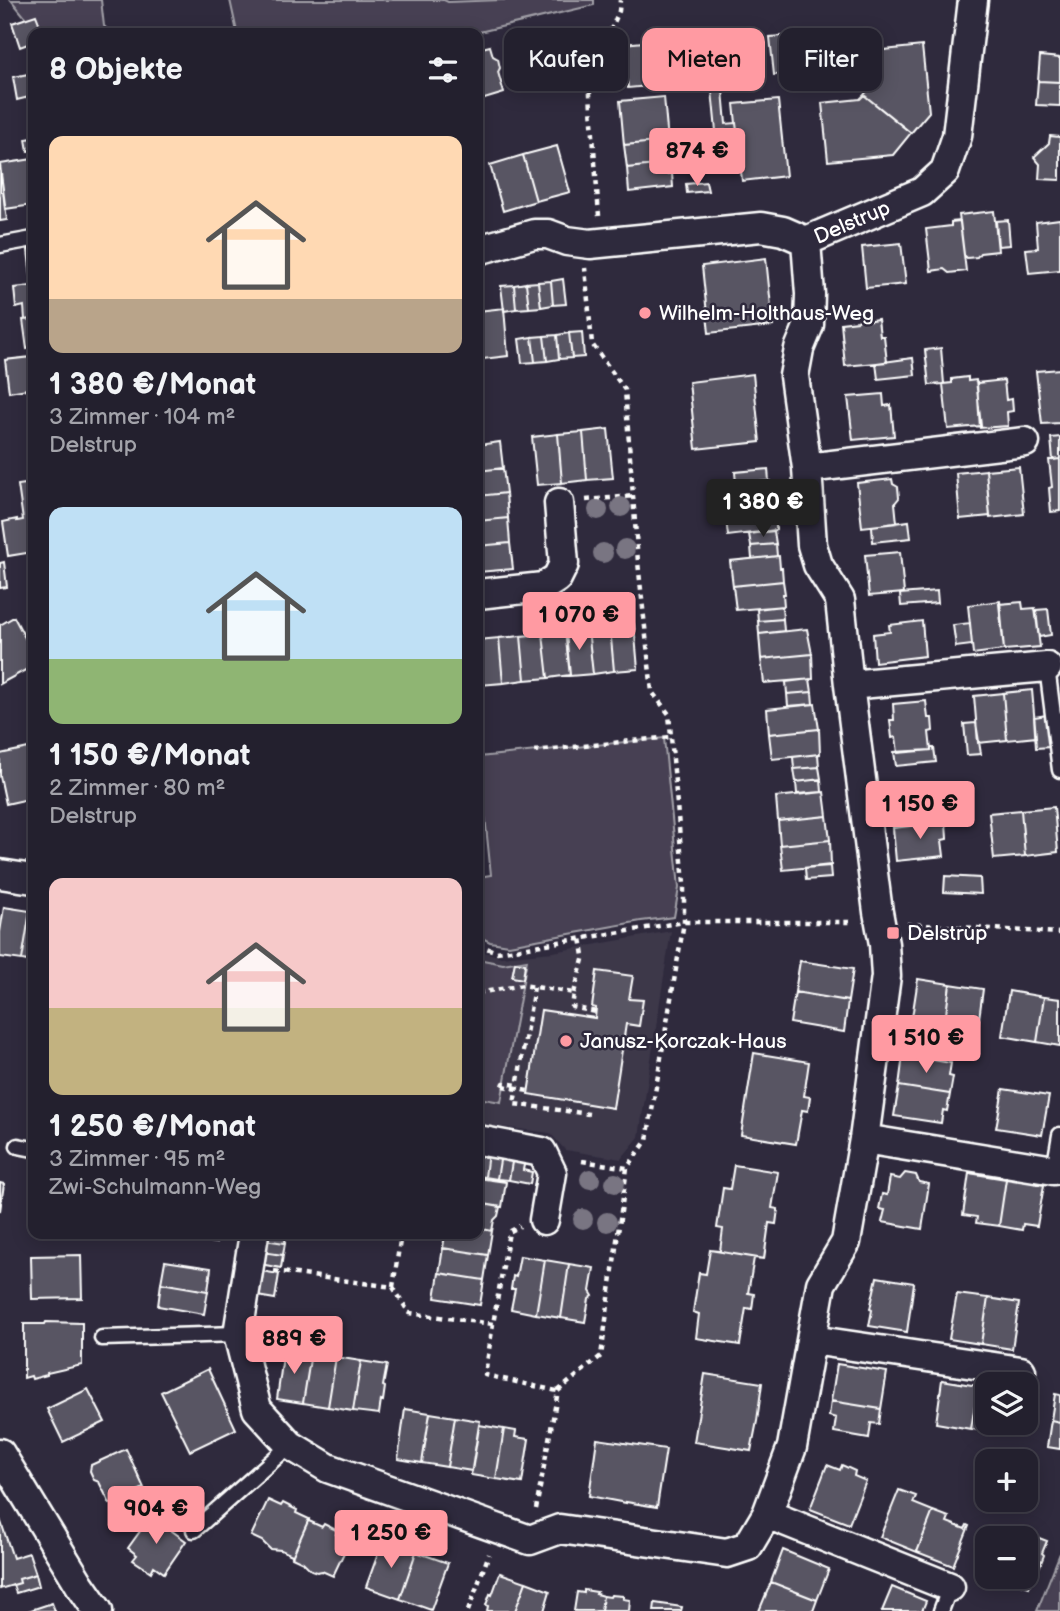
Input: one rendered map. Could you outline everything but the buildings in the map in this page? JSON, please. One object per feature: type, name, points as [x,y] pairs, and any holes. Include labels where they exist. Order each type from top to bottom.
[{"type":"street","name":"Delstrup","points":[[530,1540],[560,1529],[727,1553],[748,1545],[767,1514],[792,1447],[821,1284],[846,1242],[864,1139],[886,976],[840,600],[818,565],[812,545],[807,468],[794,376],[799,349],[809,325],[810,294],[806,242],[922,192],[945,171],[957,136],[973,0]]},
{"type":"street","points":[[483,249],[534,234],[548,234],[567,241],[590,244],[761,227],[783,230],[806,242]]},
{"type":"street","points":[[807,468],[1025,442]]},
{"type":"street","points":[[483,593],[544,587],[557,578],[564,564],[559,503]]},
{"type":"street","points":[[849,685],[1047,667]]},
{"type":"street","points":[[0,874],[28,878]]},
{"type":"street","points":[[864,1139],[1054,1170]]},
{"type":"street","points":[[483,1141],[542,1152],[552,1173],[544,1220]]},
{"type":"street","points":[[253,1239],[238,1334],[257,1409],[290,1445],[328,1468],[530,1540]]},
{"type":"street","points":[[812,1340],[1021,1371]]},
{"type":"street","points":[[0,1452],[79,1585],[98,1611]]},
{"type":"street","points":[[767,1514],[945,1599]]},
{"type":"lane","points":[[0,245],[28,240]]},
{"type":"lane","points":[[1047,667],[1060,770]]},
{"type":"lane","points":[[1054,1170],[1060,1135]]},
{"type":"lane","points":[[18,1146],[28,1148]]},
{"type":"lane","points":[[102,1338],[238,1334]]},
{"type":"lane","points":[[194,1530],[290,1445]]},
{"type":"path","points":[[468,1611],[491,1546],[530,1540],[558,1391],[601,1356],[627,1168],[646,1140],[684,922],[684,884],[669,714],[652,692],[638,562],[625,390],[592,344],[585,263],[599,215],[589,81],[619,11],[620,0]]},
{"type":"path","points":[[559,503],[634,496]]},
{"type":"path","points":[[534,751],[671,737]]},
{"type":"path","points":[[483,947],[497,952],[684,922],[879,917],[1060,933]]},
{"type":"path","points":[[581,938],[584,956],[572,1007],[596,1012]]},
{"type":"path","points":[[483,992],[523,985],[574,993]]},
{"type":"path","points":[[534,987],[514,1104],[589,1114]]},
{"type":"path","points":[[517,1085],[504,1083],[503,1087],[528,1091]]},
{"type":"path","points":[[582,1161],[627,1168]]},
{"type":"path","points":[[544,1220],[531,1220],[509,1232],[485,1375],[558,1391]]},
{"type":"path","points":[[400,1239],[393,1287],[409,1313],[493,1324]]},
{"type":"path","points":[[248,1267],[393,1287]]},
{"type":"shaded area","points":[[11,0],[101,0],[106,28],[34,28]]},
{"type":"shaded area","points":[[230,0],[594,0],[594,5],[483,31],[483,28],[236,28]]},
{"type":"shaded area","points":[[664,738],[679,888],[674,917],[509,945],[483,938],[483,876],[491,875],[483,796],[483,757]]},
{"type":"shaded area","name":"Janusz-Korczak-Haus","points":[[671,931],[639,1137],[621,1159],[565,1150],[550,1133],[483,1125],[483,952],[501,957],[553,952]]},
{"type":"shaded area","points":[[483,960],[503,964],[527,960],[501,1102],[483,1099]]},
{"type":"shaded area","points":[[1060,1553],[1060,1611],[1037,1611]]},
{"type":"place","name":"Wilhelm-Holthaus-Weg","points":[[645,313]]},
{"type":"place","name":"Delstrup","points":[[893,933]]},
{"type":"place","name":"Janusz-Korczak-Haus","points":[[566,1041]]}]
